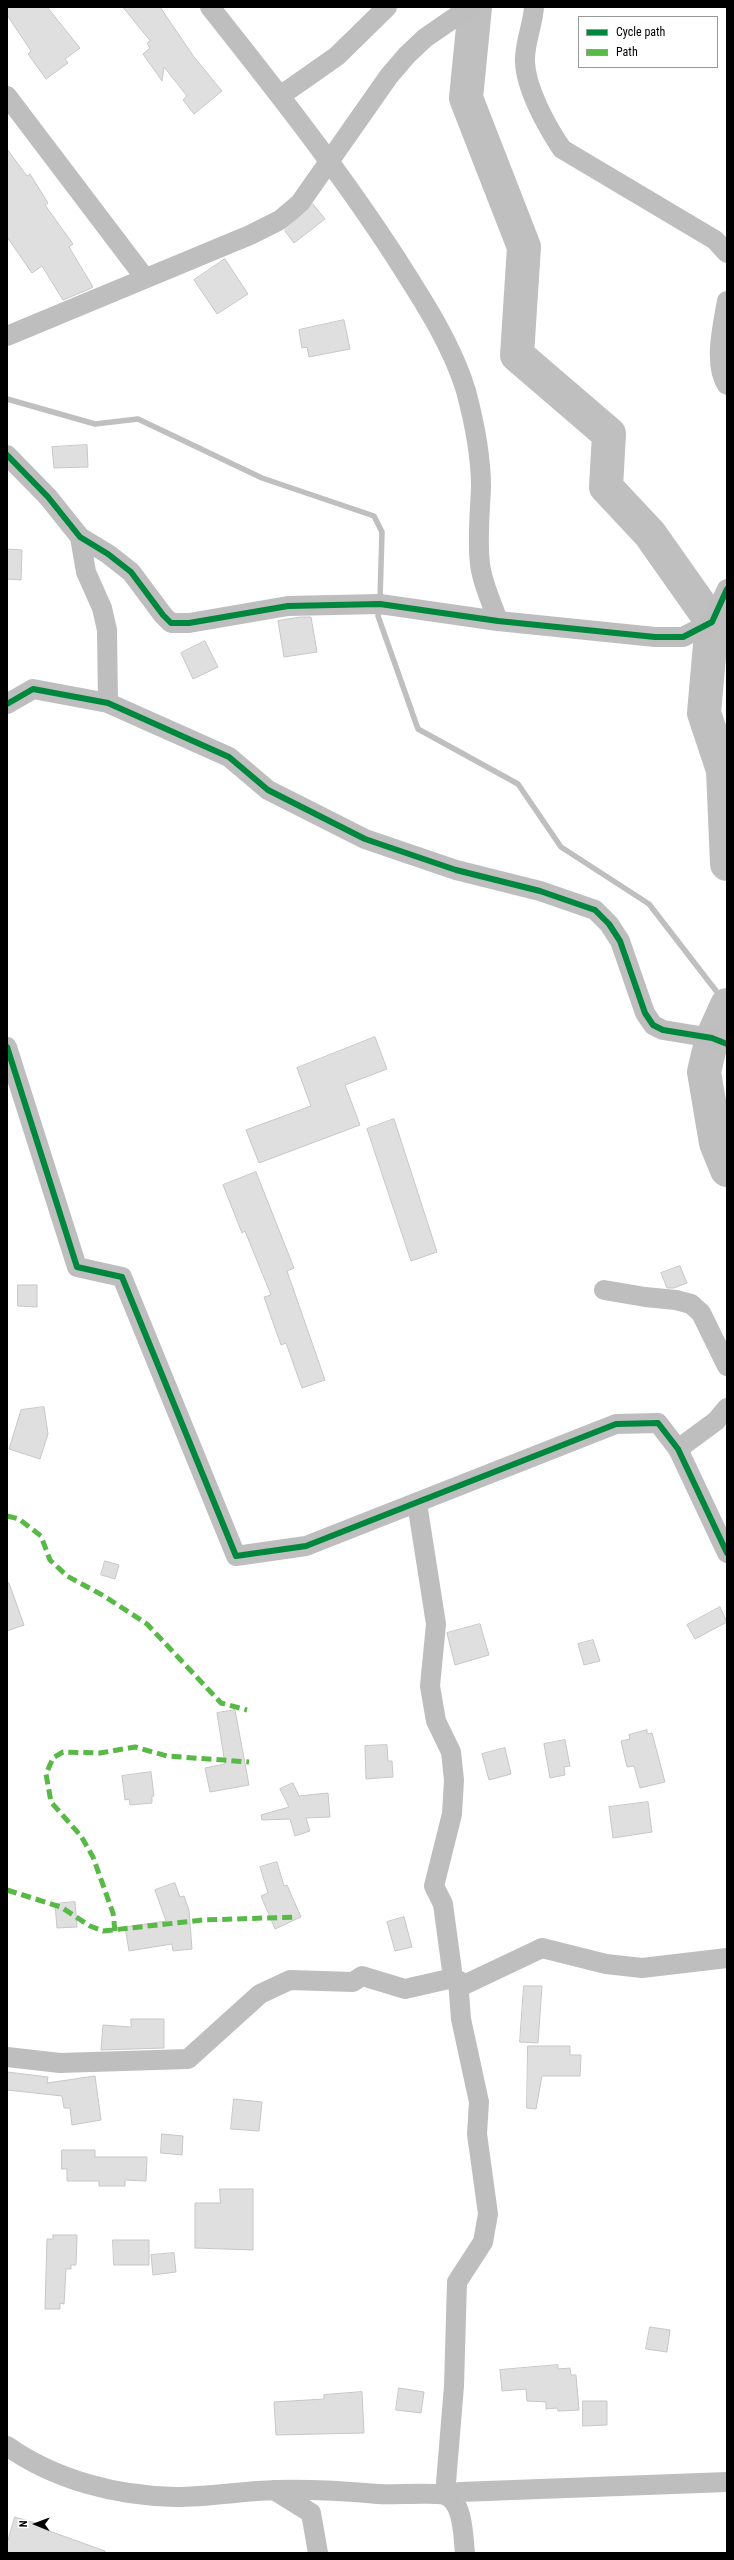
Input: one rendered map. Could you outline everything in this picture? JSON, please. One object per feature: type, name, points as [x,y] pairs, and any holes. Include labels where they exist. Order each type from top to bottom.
[{"type":"street","points":[[210,7],[330,162],[415,288],[458,367],[466,392],[479,456],[481,487],[477,531],[480,566],[498,621]]},
{"type":"street","points":[[280,96],[337,56],[387,7]]},
{"type":"street","points":[[7,336],[250,235],[280,220],[300,203],[330,162],[375,95],[407,56],[425,38],[470,7]]},
{"type":"street","points":[[534,7],[525,61],[529,82],[552,134],[562,149],[723,243]]},
{"type":"street","points":[[7,96],[146,278]]},
{"type":"street","points":[[727,301],[720,351],[724,380],[727,385]]},
{"type":"street","points":[[7,456],[48,496],[80,538],[108,554],[131,572],[163,615],[171,623],[189,623],[288,606],[380,604],[498,621],[655,637],[683,637],[712,622],[727,589]]},
{"type":"street","points":[[80,538],[86,572],[102,608],[107,630],[108,703]]},
{"type":"street","points":[[7,704],[32,689],[108,703],[229,756],[268,790],[365,839],[456,870],[540,891],[595,910],[609,924],[620,941],[645,1013],[653,1025],[663,1030],[712,1038],[727,1044]]},
{"type":"street","points":[[7,1047],[77,1267],[122,1277],[236,1556],[306,1546],[616,1424],[658,1423],[678,1449],[727,1553]]},
{"type":"street","points":[[604,1290],[691,1304],[701,1313],[727,1366]]},
{"type":"street","points":[[678,1449],[716,1421],[727,1408]]},
{"type":"street","points":[[417,1502],[436,1624],[430,1686],[436,1721],[451,1752],[454,1780],[452,1814],[434,1886],[443,1904],[461,2020],[479,2102],[477,2134],[488,2214],[483,2242],[457,2282],[454,2386],[445,2495]]},
{"type":"street","points":[[7,2057],[60,2063],[188,2059],[260,1994],[290,1980],[353,1982],[362,1976],[406,1989],[455,1979],[466,1984],[542,1948],[606,1964],[642,1968],[727,1958]]},
{"type":"street","points":[[7,2446],[28,2461],[66,2478],[113,2490],[175,2497],[311,2489],[397,2495],[445,2495],[468,2492],[727,2482]]},
{"type":"street","points":[[274,2490],[311,2513],[318,2553]]},
{"type":"street","points":[[445,2495],[453,2501],[458,2511],[465,2553]]},
{"type":"building","points":[[7,7],[47,7],[80,48],[65,59],[68,63],[46,79],[28,54],[31,51],[7,15]]},
{"type":"building","points":[[123,7],[160,7],[194,57],[222,91],[194,114],[183,100],[187,96],[164,67],[162,81],[143,54],[150,48],[147,43],[150,41]]},
{"type":"building","points":[[7,149],[27,176],[30,174],[48,203],[45,205],[73,244],[69,247],[93,287],[63,300],[42,266],[32,273],[7,237]]},
{"type":"building","points":[[313,204],[325,219],[294,243],[285,231]]},
{"type":"building","points":[[225,259],[248,294],[217,314],[194,280]]},
{"type":"building","points":[[344,320],[350,349],[309,357],[307,347],[302,348],[299,330]]},
{"type":"building","points":[[87,445],[88,467],[54,468],[52,447]]},
{"type":"building","points":[[7,549],[22,550],[21,580],[7,579]]},
{"type":"building","points":[[301,617],[311,617],[317,652],[284,657],[278,621]]},
{"type":"building","points":[[205,641],[218,667],[193,679],[181,653]]},
{"type":"building","points":[[375,1037],[387,1069],[345,1085],[360,1125],[259,1163],[246,1130],[311,1106],[297,1068]]},
{"type":"building","points":[[394,1119],[437,1252],[411,1261],[367,1129]]},
{"type":"building","points":[[256,1172],[294,1268],[287,1271],[325,1380],[302,1388],[286,1343],[281,1345],[264,1297],[271,1295],[245,1231],[242,1233],[223,1185]]},
{"type":"building","points":[[680,1266],[687,1283],[674,1288],[667,1288],[661,1273]]},
{"type":"building","points":[[18,1285],[37,1285],[37,1307],[18,1306]]},
{"type":"building","points":[[44,1407],[48,1434],[40,1459],[9,1449],[21,1410]]},
{"type":"building","points":[[105,1561],[119,1565],[115,1579],[101,1575]]},
{"type":"building","points":[[7,1583],[9,1583],[24,1625],[7,1631]]},
{"type":"building","points":[[720,1607],[727,1622],[695,1639],[687,1625]]},
{"type":"building","points":[[480,1624],[489,1655],[455,1665],[447,1633]]},
{"type":"building","points":[[593,1640],[600,1661],[584,1665],[578,1644]]},
{"type":"building","points":[[235,1710],[249,1785],[210,1792],[205,1768],[225,1764],[217,1713]]},
{"type":"building","points":[[647,1730],[647,1734],[652,1733],[665,1782],[640,1788],[634,1766],[627,1767],[621,1741],[630,1739],[629,1735]]},
{"type":"building","points":[[565,1740],[570,1766],[564,1767],[565,1775],[550,1778],[544,1744]]},
{"type":"building","points":[[387,1745],[388,1761],[392,1761],[393,1777],[366,1779],[365,1746]]},
{"type":"building","points":[[505,1748],[511,1774],[489,1780],[482,1754]]},
{"type":"building","points":[[151,1772],[154,1796],[152,1796],[152,1803],[130,1805],[129,1799],[125,1800],[122,1776]]},
{"type":"building","points":[[293,1783],[299,1796],[328,1793],[330,1817],[306,1818],[310,1831],[295,1836],[290,1819],[262,1820],[261,1815],[289,1807],[280,1789]]},
{"type":"building","points":[[648,1802],[652,1832],[613,1838],[609,1807]]},
{"type":"building","points":[[277,1862],[284,1886],[287,1885],[301,1917],[275,1929],[261,1896],[268,1893],[260,1867]]},
{"type":"building","points":[[175,1883],[180,1897],[184,1896],[189,1910],[192,1949],[173,1951],[172,1944],[129,1951],[125,1927],[166,1921],[155,1890]]},
{"type":"building","points":[[75,1902],[77,1927],[57,1928],[55,1904]]},
{"type":"building","points":[[404,1917],[412,1947],[395,1951],[387,1922]]},
{"type":"building","points":[[524,1986],[542,1986],[538,2043],[520,2042]]},
{"type":"building","points":[[131,2019],[164,2019],[164,2048],[101,2050],[103,2025],[131,2027]]},
{"type":"building","points":[[528,2046],[570,2046],[570,2055],[581,2055],[580,2076],[542,2076],[536,2109],[527,2108]]},
{"type":"building","points":[[7,2072],[48,2077],[47,2083],[95,2076],[101,2120],[72,2125],[70,2108],[64,2108],[62,2096],[7,2090]]},
{"type":"building","points":[[234,2099],[262,2102],[259,2131],[231,2129]]},
{"type":"building","points":[[162,2134],[183,2136],[182,2155],[161,2153]]},
{"type":"building","points":[[62,2150],[95,2150],[95,2157],[147,2157],[146,2181],[125,2180],[125,2186],[99,2186],[99,2181],[67,2181],[67,2169],[62,2169]]},
{"type":"building","points":[[220,2189],[253,2189],[253,2250],[195,2248],[195,2203],[220,2203]]},
{"type":"building","points":[[53,2235],[77,2235],[76,2265],[71,2265],[71,2269],[66,2269],[64,2304],[60,2303],[60,2309],[45,2309],[47,2239],[53,2239]]},
{"type":"building","points":[[113,2240],[149,2240],[149,2265],[114,2265]]},
{"type":"building","points":[[174,2253],[176,2272],[153,2275],[151,2255]]},
{"type":"building","points":[[650,2327],[670,2330],[667,2352],[646,2349]]},
{"type":"building","points":[[558,2365],[558,2369],[570,2368],[571,2375],[576,2375],[579,2410],[558,2411],[557,2408],[546,2409],[546,2402],[527,2401],[526,2389],[502,2391],[500,2370]]},
{"type":"building","points":[[399,2388],[424,2392],[421,2413],[396,2410]]},
{"type":"building","points":[[362,2392],[364,2433],[276,2435],[274,2402],[324,2399],[324,2395]]},
{"type":"building","points":[[583,2401],[607,2401],[607,2425],[583,2426]]},
{"type":"building","points":[[15,2517],[42,2525],[41,2528],[105,2551],[105,2553],[7,2553],[7,2544]]},
{"type":"waterway","points":[[475,7],[466,98],[524,247],[517,355],[609,434],[606,487],[650,534],[712,622],[704,713],[723,770],[727,864]]},
{"type":"waterway","points":[[7,399],[95,424],[138,419],[262,478],[374,516],[382,532],[380,600]]},
{"type":"waterway","points":[[380,608],[378,616],[418,729],[518,784],[561,847],[649,904],[727,1005]]},
{"type":"waterway","points":[[727,1005],[712,1038],[704,1072],[716,1143],[727,1170]]},
{"type":"marked path","points":[[7,1516],[19,1519],[41,1536],[50,1560],[67,1576],[104,1596],[147,1624],[221,1703],[247,1710]]},
{"type":"marked path","points":[[115,1931],[113,1913],[93,1857],[81,1836],[51,1802],[46,1774],[53,1758],[63,1752],[100,1753],[135,1747],[167,1756],[249,1762]]},
{"type":"marked path","points":[[7,1890],[61,1907],[90,1926],[103,1931],[203,1920],[297,1917]]},
{"type":"cycle path","points":[[7,455],[48,497],[80,537],[108,554],[131,572],[163,615],[171,623],[189,623],[288,606],[380,604],[498,621],[655,637],[683,637],[712,622],[727,589]]},
{"type":"cycle path","points":[[7,704],[33,689],[108,703],[229,757],[268,790],[365,839],[456,870],[540,891],[595,910],[609,924],[620,941],[645,1013],[653,1025],[663,1030],[712,1038],[727,1044]]},
{"type":"cycle path","points":[[7,1047],[77,1267],[122,1277],[236,1556],[306,1546],[616,1424],[658,1423],[678,1449],[727,1553]]}]
